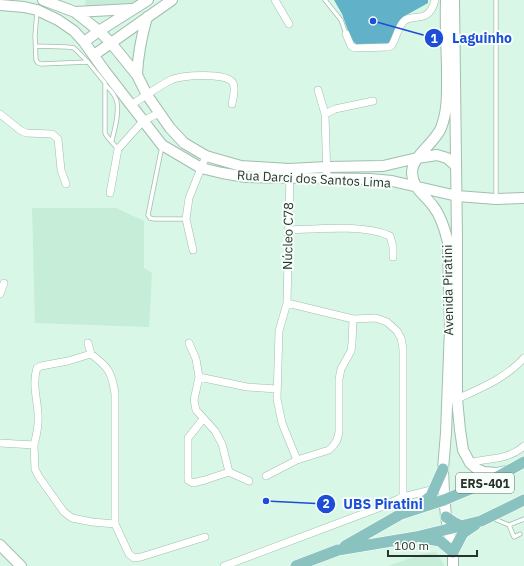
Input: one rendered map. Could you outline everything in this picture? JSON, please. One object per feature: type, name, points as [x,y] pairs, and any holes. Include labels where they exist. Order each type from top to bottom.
[{"type":"main road","name":"ERS-401","points":[[296,566],[338,550],[401,514],[444,500],[492,480],[520,464]]},
{"type":"main road","points":[[401,514],[420,506],[430,496],[435,489],[444,469]]},
{"type":"main road","name":"ERS-401","points":[[338,550],[449,530],[485,519],[524,500]]},
{"type":"main road","points":[[446,517],[461,526]]},
{"type":"main road","points":[[416,537],[434,539],[453,552],[463,532],[485,519]]},
{"type":"street","name":"Rua Darci dos Santos Lima","points":[[43,0],[75,12],[99,31],[111,43],[137,75],[147,95],[159,113],[180,139],[206,156],[241,166],[290,174],[328,178],[370,178],[392,181],[457,196],[496,199],[524,198]]},
{"type":"street","points":[[84,42],[148,0]]},
{"type":"street","points":[[91,59],[172,0]]},
{"type":"street","points":[[275,0],[289,24]]},
{"type":"street","points":[[346,34],[351,46],[355,48],[389,47],[392,45],[403,21],[424,16],[432,8],[435,0]]},
{"type":"street","points":[[416,187],[412,172],[413,165],[417,158],[437,136],[445,116],[447,99],[446,0]]},
{"type":"street","name":"Avenida Piratini","points":[[454,0],[457,196],[457,399],[463,450],[470,463]]},
{"type":"street","name":"Rua Darci dos Santos Lima","points":[[0,5],[28,7],[37,10],[74,31],[84,42],[91,59],[131,105],[162,145],[201,168],[246,177],[290,174],[327,167],[383,166],[431,155],[448,158],[456,166]]},
{"type":"street","points":[[75,12],[134,9]]},
{"type":"street","points":[[137,75],[140,40],[147,17]]},
{"type":"street","points":[[131,105],[172,80],[192,76],[225,77],[231,80],[234,88],[232,104]]},
{"type":"street","points":[[318,90],[325,114],[328,178]]},
{"type":"street","points":[[325,114],[335,109],[373,101]]},
{"type":"street","points":[[110,193],[118,149],[143,121],[159,113]]},
{"type":"street","points":[[0,114],[26,133],[52,134],[56,136],[58,140],[60,162],[66,184]]},
{"type":"street","points":[[193,250],[186,219],[189,198],[206,156]]},
{"type":"street","name":"Núcleo C78","points":[[290,174],[287,303],[279,331],[277,389],[279,410],[290,445],[297,460]]},
{"type":"street","name":"Avenida Piratini","points":[[416,187],[433,206],[439,216],[448,242],[450,328],[444,500],[453,552],[453,566]]},
{"type":"street","points":[[288,230],[360,230],[383,233],[390,236],[393,257]]},
{"type":"street","points":[[0,294],[4,283]]},
{"type":"street","points":[[287,303],[353,319],[376,318],[387,322],[397,331],[401,338],[403,349],[404,497]]},
{"type":"street","points":[[266,476],[297,460],[329,450],[338,440],[339,378],[341,369],[351,351],[353,319]]},
{"type":"street","points":[[88,343],[91,354],[108,369],[113,380],[115,394],[115,524],[129,554],[134,558],[141,557],[205,536]]},
{"type":"street","points":[[189,343],[196,360],[199,377],[194,400],[196,410],[215,431],[222,444],[229,472]]},
{"type":"street","points":[[91,354],[37,368],[35,396],[38,423],[34,445],[35,469],[64,512],[72,518],[115,524]]},
{"type":"street","points":[[457,399],[499,379],[517,366],[524,358]]},
{"type":"street","points":[[199,377],[247,387],[277,389]]},
{"type":"street","points":[[203,418],[188,438],[188,480],[193,483],[229,472],[249,481]]},
{"type":"street","points":[[446,433],[460,430]]},
{"type":"street","points":[[0,443],[34,445]]},
{"type":"street","points":[[470,463],[484,459],[509,456],[516,453],[524,446]]},
{"type":"street","points":[[470,463],[477,469],[484,472],[497,473],[503,472],[520,464]]},
{"type":"street","points":[[224,566],[404,497],[435,489]]},
{"type":"street","points":[[0,545],[21,566]]},
{"type":"lane","points":[[326,0],[341,20],[346,34]]},
{"type":"lane","points":[[496,0],[496,199]]},
{"type":"lane","points":[[37,10],[36,60],[38,63],[91,59]]},
{"type":"lane","points":[[36,46],[74,48],[91,59],[117,102],[115,128],[112,140]]},
{"type":"lane","points":[[105,84],[106,136],[112,140],[118,149]]},
{"type":"lane","points":[[162,145],[148,215],[150,218],[154,219],[186,219]]},
{"type":"lane","points":[[485,519],[509,525],[524,519]]},
{"type":"lane","points":[[509,525],[514,536],[520,534]]},
{"type":"lane","points":[[512,531],[517,529]]},
{"type":"shaded area","points":[[86,0],[143,0],[135,4],[85,6]]},
{"type":"shaded area","points":[[32,208],[116,208],[144,221],[144,268],[152,273],[149,327],[35,323]]},
{"type":"shaded area","points":[[436,552],[445,566],[388,566],[422,554]]},
{"type":"water","points":[[334,0],[428,0],[428,3],[403,17],[392,43],[358,46],[351,39],[342,14]]},
{"type":"place","name":"Laguinho","points":[[373,21]]},
{"type":"place","name":"UBS Piratini","points":[[266,501]]}]
